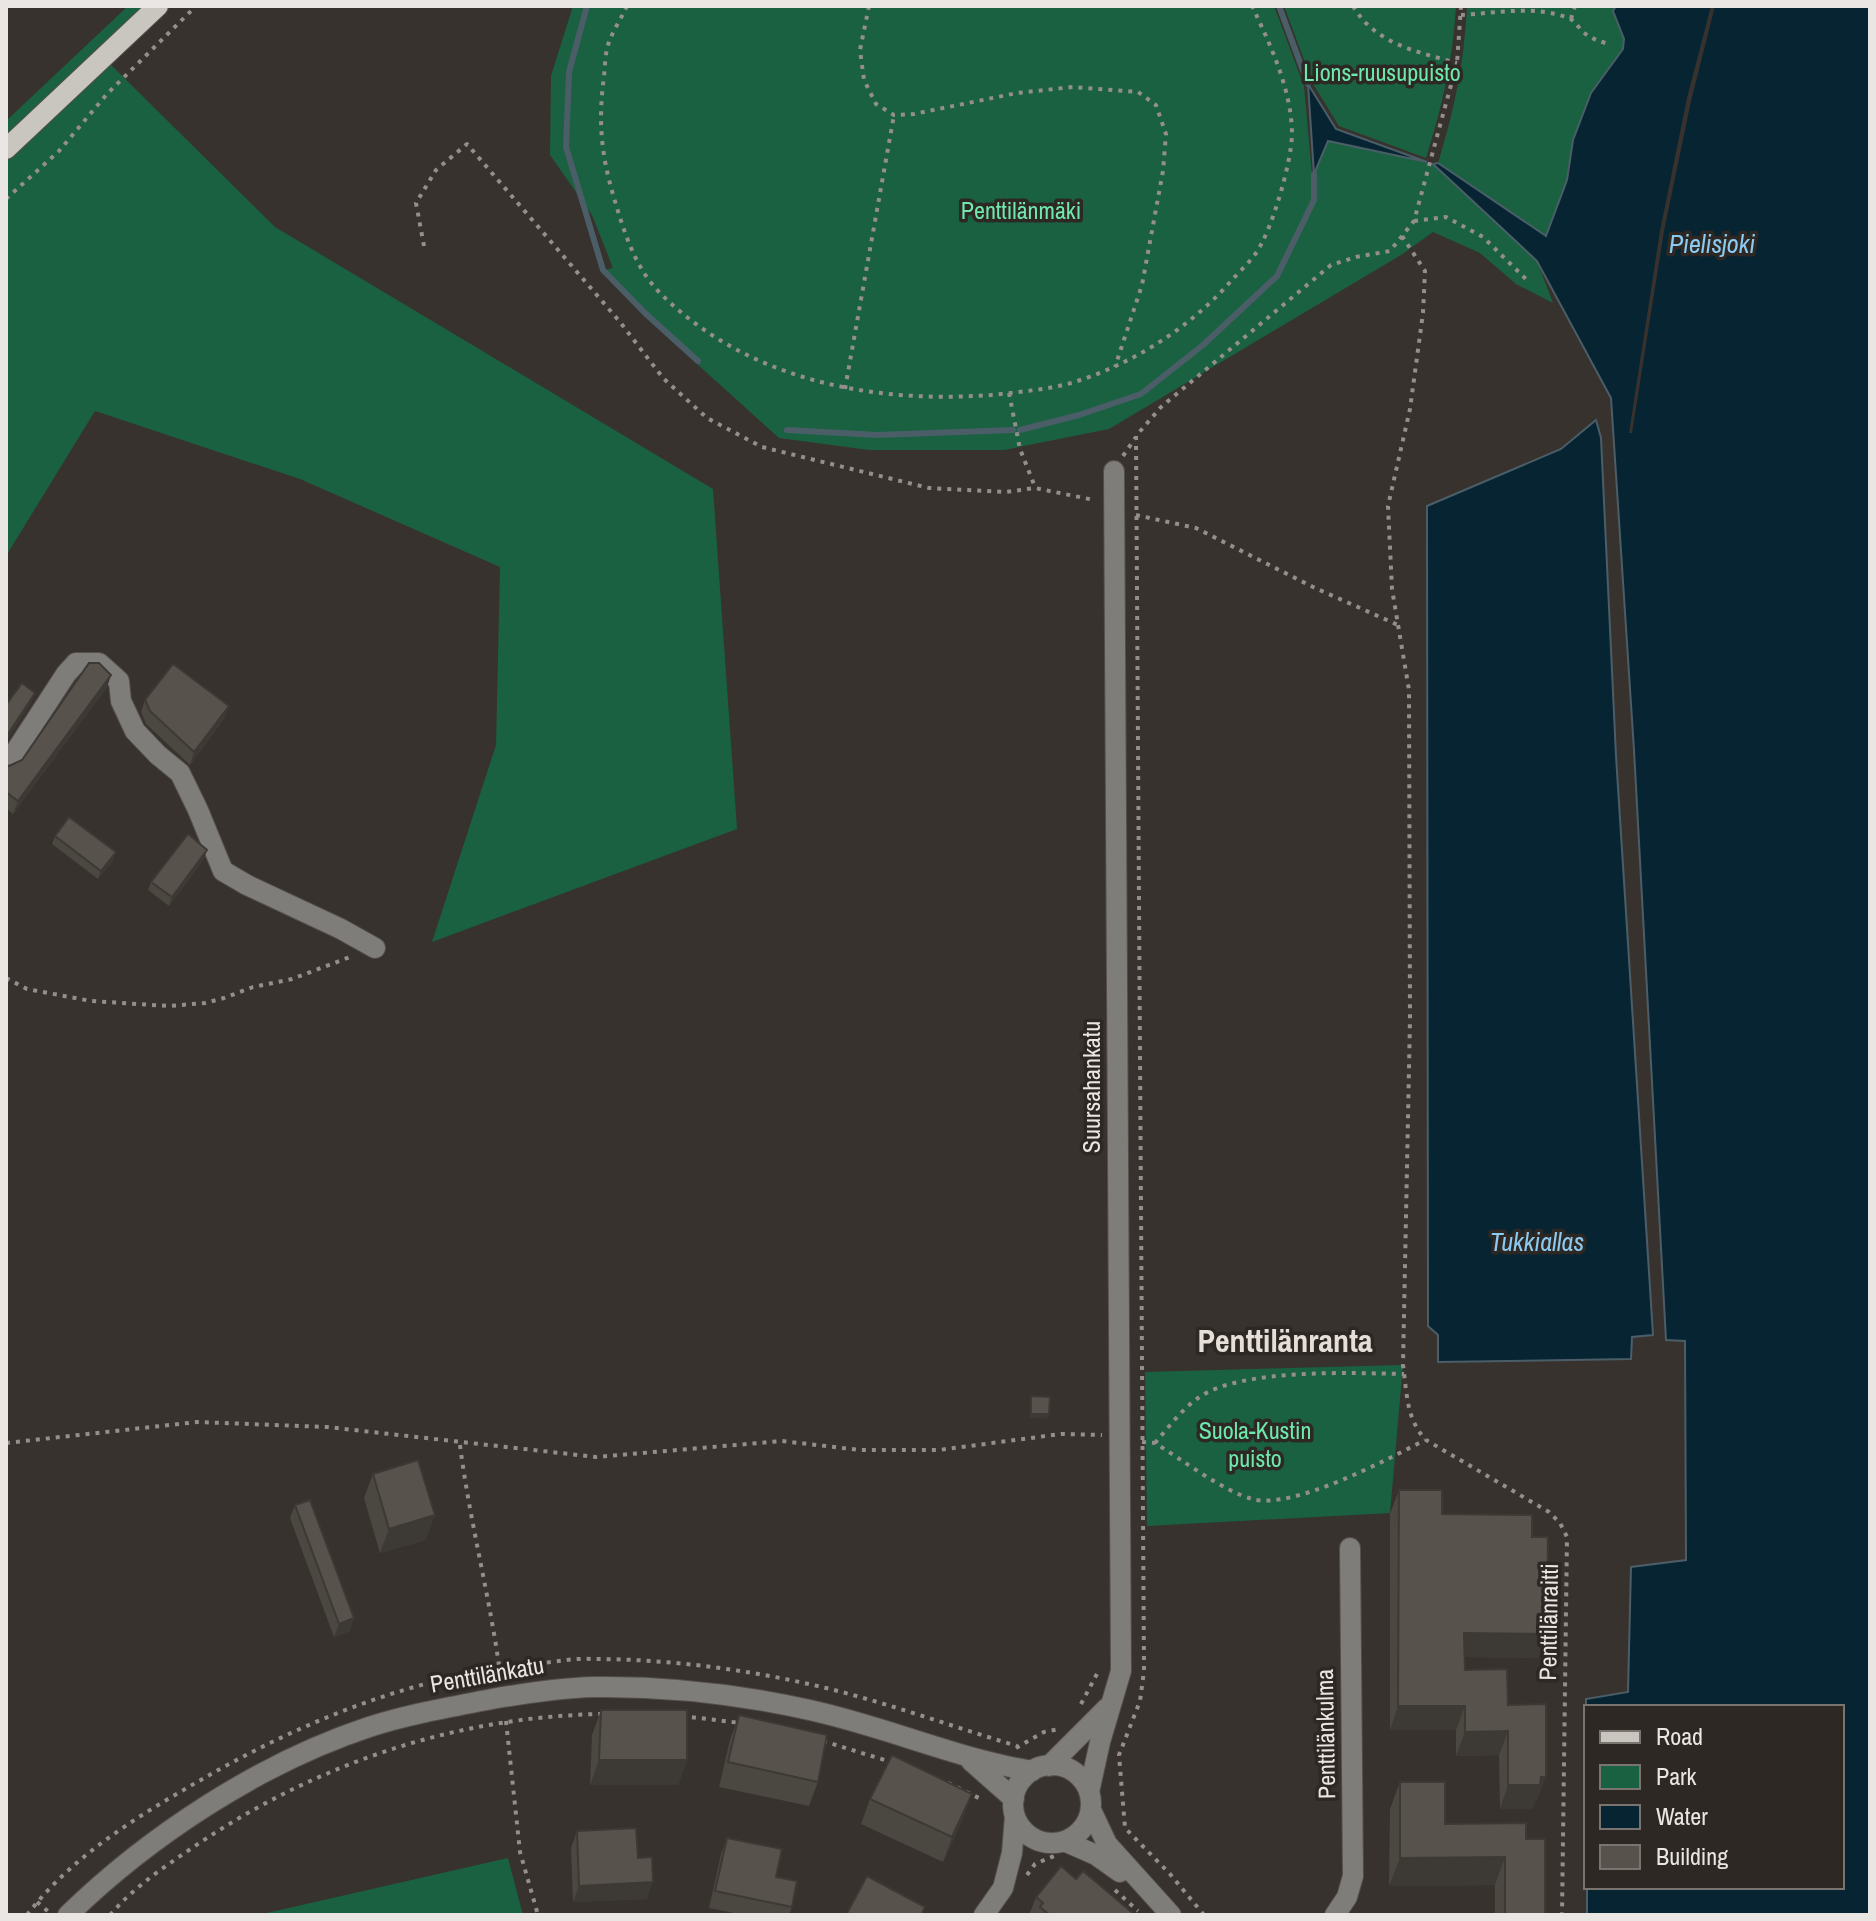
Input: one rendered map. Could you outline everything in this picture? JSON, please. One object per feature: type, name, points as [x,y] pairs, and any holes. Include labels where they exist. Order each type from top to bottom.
[{"type":"main road","points":[[6,149],[158,6]]},
{"type":"street","name":"Suursahankatu","points":[[1090,1801],[1100,1742],[1121,1671],[1114,471]]},
{"type":"street","points":[[6,766],[66,674],[76,663],[99,663],[119,681],[121,701],[135,731],[180,773],[223,871],[375,948]]},
{"type":"street","name":"Penttilänkulma","points":[[1335,1915],[1347,1897],[1353,1876],[1350,1548]]},
{"type":"street","name":"Penttilänkatu","points":[[68,1915],[124,1863],[200,1809],[328,1743],[435,1709],[548,1691],[592,1687],[695,1691],[807,1709],[873,1726],[965,1756],[1041,1768]]},
{"type":"street","points":[[1011,1887],[1015,1808],[1020,1783],[1041,1768],[1113,1702]]},
{"type":"street","points":[[965,1756],[1015,1808],[1024,1831],[1059,1846],[1096,1855],[1148,1893]]},
{"type":"street","points":[[1041,1768],[1074,1772],[1080,1778],[1107,1844],[1171,1915]]},
{"type":"street","points":[[984,1915],[1011,1887],[1024,1859],[1059,1846],[1084,1826],[1090,1801]]},
{"type":"path","points":[[6,199],[59,151],[107,94],[196,6]]},
{"type":"path","points":[[627,6],[608,45],[600,108],[603,162],[630,250],[658,291],[720,343],[776,370],[845,389],[899,396],[958,397],[1071,383],[1115,367],[1167,337],[1213,302],[1257,252],[1280,196],[1292,136],[1283,79],[1252,6]]},
{"type":"path","points":[[869,6],[860,50],[864,80],[876,104],[894,115],[914,114],[1017,93],[1073,87],[1138,92],[1156,105],[1166,134],[1163,171],[1142,285],[1115,367]]},
{"type":"path","points":[[1353,6],[1370,29],[1381,37],[1457,63]]},
{"type":"path","points":[[1204,1915],[1125,1828],[1119,1755],[1140,1701],[1144,1671],[1136,436],[1161,407],[1331,265],[1390,251],[1414,221],[1457,63],[1461,6]]},
{"type":"path","points":[[1571,19],[1575,6]]},
{"type":"path","points":[[1461,15],[1530,12],[1571,19],[1583,33],[1609,44]]},
{"type":"path","points":[[845,389],[894,115]]},
{"type":"path","points":[[424,246],[416,203],[436,170],[467,144],[620,322],[663,378],[707,418],[762,447],[929,488],[1006,492],[1035,488],[1099,501],[1115,508]]},
{"type":"path","points":[[1414,221],[1446,217],[1483,237],[1529,282]]},
{"type":"path","points":[[1142,1442],[1155,1443],[1250,1498],[1270,1501],[1328,1485],[1426,1440],[1415,1429],[1409,1416],[1403,1365],[1409,1141],[1409,690],[1392,589],[1388,506],[1410,409],[1423,313],[1425,271],[1402,236]]},
{"type":"path","points":[[1009,393],[1020,449],[1035,488]]},
{"type":"path","points":[[1136,515],[1196,528],[1313,587],[1398,625]]},
{"type":"path","points":[[6,978],[27,989],[91,1001],[169,1006],[205,1003],[253,987],[292,979],[375,948]]},
{"type":"path","points":[[1155,1443],[1197,1399],[1221,1385],[1249,1378],[1404,1374]]},
{"type":"path","points":[[6,1443],[197,1422],[327,1427],[596,1457],[782,1441],[860,1450],[939,1450],[1061,1434],[1102,1435]]},
{"type":"path","name":"Penttilänraitti","points":[[1426,1440],[1549,1512],[1560,1523],[1567,1537],[1562,1915]]},
{"type":"path","points":[[110,1915],[136,1889],[243,1814],[349,1764],[412,1742],[506,1720],[610,1714]]},
{"type":"path","points":[[680,1716],[749,1724]]},
{"type":"path","points":[[819,1740],[891,1762]]},
{"type":"path","points":[[934,1778],[963,1788],[986,1801]]},
{"type":"path","points":[[1011,1887],[1059,1846]]},
{"type":"path","points":[[1109,1885],[1143,1915]]},
{"type":"path","points":[[37,1902],[52,1915]]},
{"type":"green space","points":[[128,6],[145,6],[98,52],[275,227],[713,489],[737,829],[432,942],[496,745],[500,567],[300,479],[95,411],[6,556],[6,121]]},
{"type":"green space","name":"Penttilänmäki","points":[[573,6],[1274,6],[1304,86],[1312,175],[1328,141],[1438,163],[1458,85],[1467,6],[1616,6],[1613,11],[1624,40],[1623,49],[1591,93],[1573,140],[1567,180],[1537,261],[1553,303],[1516,284],[1480,253],[1433,232],[1401,255],[1109,429],[1004,450],[869,450],[779,438],[643,315],[601,271],[613,268],[592,215],[550,155],[551,76]]},
{"type":"green space","name":"Lions-ruusupuisto","points":[[1284,6],[1456,6],[1446,83],[1426,158],[1339,126],[1313,84]]},
{"type":"green space","name":"Suola-Kustin puisto","points":[[1403,1365],[1390,1513],[1147,1526],[1145,1372]]},
{"type":"green space","points":[[508,1858],[523,1915],[258,1915]]},
{"type":"water","name":"Pielisjoki","points":[[1616,6],[1870,6],[1870,1915],[1587,1915],[1587,1889],[1844,1889],[1844,1705],[1586,1705],[1586,1699],[1628,1692],[1631,1567],[1686,1560],[1685,1341],[1666,1340],[1634,750],[1611,398],[1537,261],[1433,164],[1438,163],[1546,236],[1567,180],[1573,140],[1591,93],[1623,49],[1624,39],[1613,11]]},
{"type":"water","points":[[1308,84],[1336,129],[1427,162],[1328,141],[1314,174]]},
{"type":"water","name":"Tukkiallas","points":[[1596,420],[1601,438],[1616,756],[1653,1335],[1632,1337],[1631,1359],[1438,1362],[1438,1335],[1428,1326],[1427,506],[1561,449]]},
{"type":"pier","points":[[1711,6],[1715,6],[1691,101],[1664,231],[1632,433],[1629,433],[1660,231],[1687,98]]},
{"type":"building","points":[[89,663],[99,663],[111,675],[18,801],[6,792],[6,764],[9,766],[22,760]]},
{"type":"building","points":[[173,664],[229,706],[194,752],[150,711],[145,700]]},
{"type":"building","points":[[22,683],[35,693],[6,737],[6,705]]},
{"type":"building","points":[[69,817],[116,852],[101,871],[55,836]]},
{"type":"building","points":[[188,834],[207,850],[172,897],[151,882]]},
{"type":"building","points":[[1031,1396],[1050,1397],[1049,1414],[1031,1414]]},
{"type":"building","points":[[418,1460],[435,1515],[389,1529],[373,1474]]},
{"type":"building","points":[[1399,1490],[1442,1490],[1442,1514],[1532,1515],[1532,1537],[1548,1537],[1547,1634],[1464,1633],[1465,1670],[1507,1669],[1508,1705],[1546,1704],[1546,1777],[1541,1777],[1540,1785],[1508,1785],[1508,1731],[1465,1732],[1465,1706],[1398,1706]]},
{"type":"building","points":[[310,1500],[354,1618],[339,1624],[295,1505]]},
{"type":"building","points":[[601,1710],[687,1710],[687,1760],[599,1760]]},
{"type":"building","points":[[739,1715],[827,1735],[818,1782],[728,1762]]},
{"type":"building","points":[[892,1755],[972,1794],[952,1837],[870,1799]]},
{"type":"building","points":[[1400,1782],[1445,1782],[1445,1824],[1526,1823],[1526,1839],[1545,1839],[1545,1915],[1505,1915],[1505,1857],[1400,1858]]},
{"type":"building","points":[[636,1828],[638,1858],[652,1857],[653,1882],[579,1886],[577,1831]]},
{"type":"building","points":[[727,1838],[782,1849],[776,1877],[797,1881],[792,1907],[715,1891]]},
{"type":"building","points":[[1061,1866],[1076,1879],[1083,1871],[1135,1915],[1050,1915],[1040,1907],[1043,1903],[1036,1897]]},
{"type":"building","points":[[867,1876],[925,1907],[921,1915],[846,1915]]},
{"type":"waterway","points":[[587,6],[569,72],[566,147],[603,270],[698,361]]},
{"type":"waterway","points":[[1279,6],[1308,84]]},
{"type":"waterway","points":[[1020,430],[1079,415],[1141,394],[1203,345],[1277,276],[1314,200],[1314,174]]},
{"type":"waterway","points":[[787,430],[877,435],[1013,430]]},
{"type":"district","name":"Penttilänranta","points":[[1285,1341]]}]
